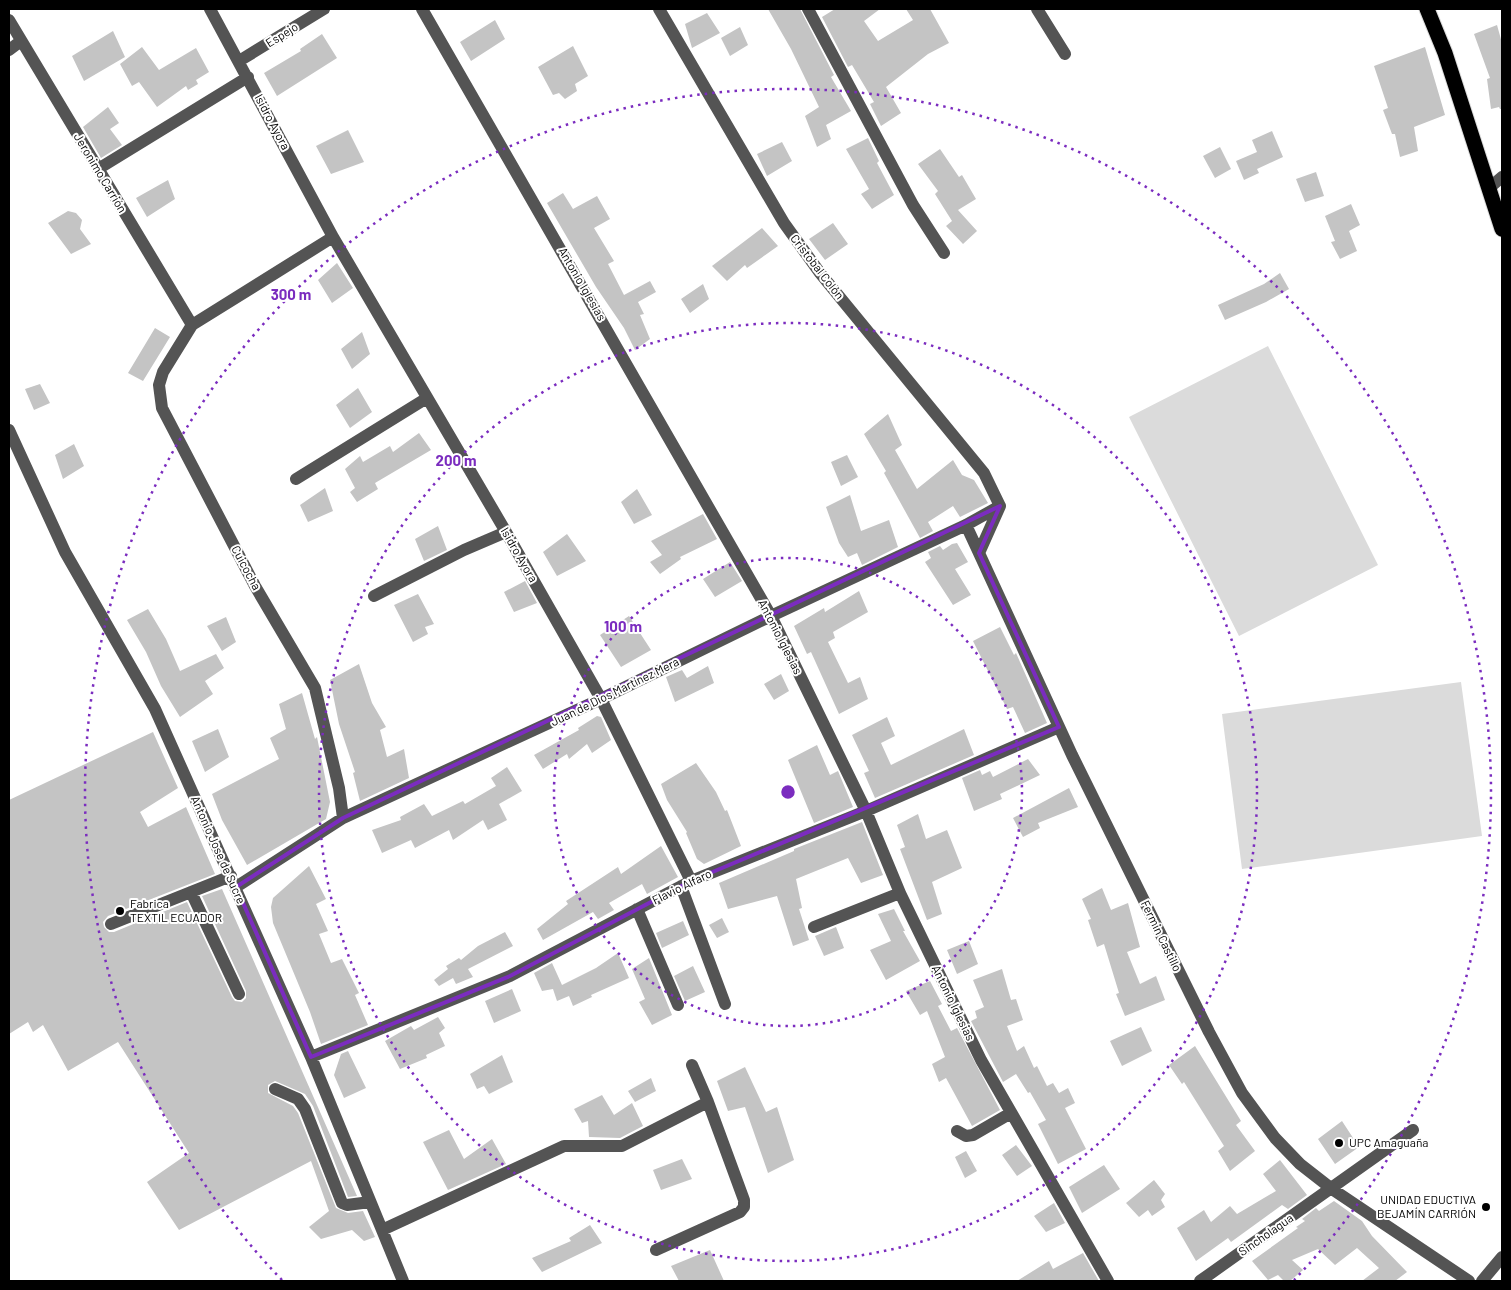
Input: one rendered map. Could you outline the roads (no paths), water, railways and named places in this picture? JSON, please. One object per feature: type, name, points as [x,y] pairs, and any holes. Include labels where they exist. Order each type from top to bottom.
[{"type":"highway","points":[[1427,9],[1446,53],[1502,229]]},
{"type":"street","name":"Isidro Ayora","points":[[210,9],[333,237],[506,532],[601,699],[686,883],[725,1004]]},
{"type":"street","name":"Espejo","points":[[239,61],[324,9]]},
{"type":"street","name":"Antonio Iglesias","points":[[422,9],[771,616],[866,811],[900,892],[981,1060],[1108,1281]]},
{"type":"street","name":"Cristobal Colón","points":[[660,9],[784,223],[820,273],[984,473],[1000,506]]},
{"type":"street","points":[[808,9],[913,205],[944,253]]},
{"type":"street","points":[[1037,9],[1065,54]]},
{"type":"street","name":"Jeronimo Carrión","points":[[9,20],[192,325]]},
{"type":"street","points":[[9,50],[21,41]]},
{"type":"street","points":[[98,169],[248,77]]},
{"type":"street","points":[[1488,189],[1502,177]]},
{"type":"street","points":[[192,325],[333,237]]},
{"type":"street","name":"Cuicocha","points":[[192,325],[163,372],[159,385],[162,408],[255,586],[315,688],[339,788],[343,818]]},
{"type":"street","points":[[296,479],[428,398]]},
{"type":"street","name":"Antonio Jose de Sucre","points":[[9,430],[65,552],[155,710],[311,1057],[403,1281]]},
{"type":"street","name":"Juan de Dios Martínez Mera","points":[[111,924],[191,892],[233,882],[343,818],[601,699],[771,616],[966,525],[1000,506]]},
{"type":"street","points":[[980,553],[1000,506]]},
{"type":"street","name":"Fermin Castillo","points":[[966,525],[1059,727],[1209,1032],[1242,1093],[1275,1138],[1300,1164],[1332,1189],[1469,1281]]},
{"type":"street","points":[[374,596],[464,550],[506,532]]},
{"type":"street","name":"Flavio Alfaro","points":[[311,1057],[510,976],[686,883],[866,811],[1059,727]]},
{"type":"street","points":[[191,892],[238,994]]},
{"type":"street","points":[[814,927],[900,892]]},
{"type":"street","points":[[637,909],[678,1005]]},
{"type":"street","points":[[656,1250],[740,1212],[744,1207],[744,1200],[708,1102],[692,1066]]},
{"type":"street","points":[[275,1089],[298,1099],[305,1110],[342,1203],[347,1206],[370,1202]]},
{"type":"street","points":[[382,1230],[564,1146],[622,1146],[708,1102]]},
{"type":"street","points":[[957,1131],[966,1136],[973,1135],[1011,1113]]},
{"type":"street","name":"Sincholagua","points":[[1200,1281],[1413,1130]]},
{"type":"street","points":[[1482,1281],[1502,1257]]},
{"type":"place","name":"Fabrica TEXTIL ECUADOR","points":[[120,911]]},
{"type":"place","name":"UPC Amaguaña","points":[[1339,1143]]},
{"type":"place","name":"UNIDAD EDUCTIVA BEJAMÍN CARRIÓN","points":[[1486,1207]]}]
